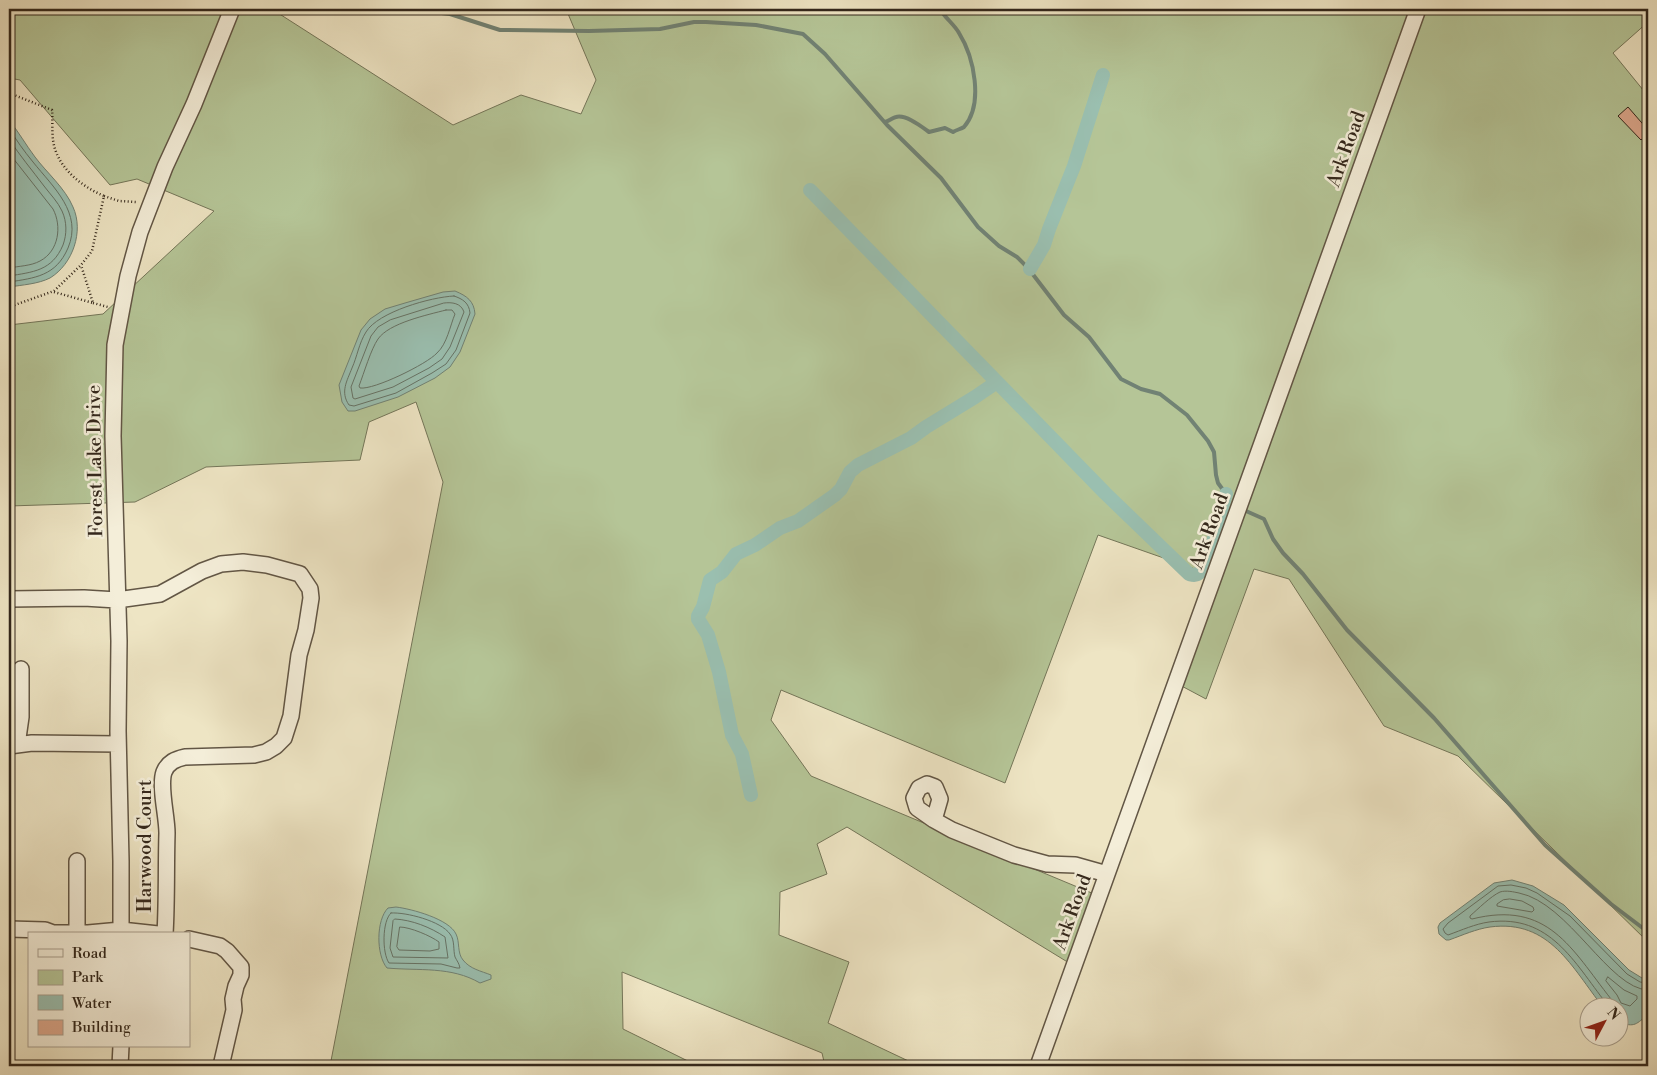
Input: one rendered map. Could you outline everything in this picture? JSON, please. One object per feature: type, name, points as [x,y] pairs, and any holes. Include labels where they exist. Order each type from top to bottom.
[{"type":"street","name":"Forest Lake Drive","points":[[121,932],[113,436],[115,345],[133,254],[151,200],[164,166],[194,104],[232,9]]},
{"type":"street","name":"Ark Road","points":[[1038,1066],[1418,9]]},
{"type":"street","name":"Harwood Court","points":[[117,600],[160,594],[211,567],[243,562],[267,565],[300,574],[310,589],[311,598],[308,619],[299,654],[291,716],[284,738],[266,752],[254,755],[185,757],[176,759],[168,765],[164,772],[162,782],[167,833],[165,932]]},
{"type":"street","points":[[9,599],[84,598],[117,600]]},
{"type":"street","points":[[21,668],[21,716],[13,745],[32,743],[118,744]]},
{"type":"street","points":[[934,820],[952,830],[1014,855],[1047,864],[1075,865],[1107,874]]},
{"type":"street","points":[[77,861],[77,932]]},
{"type":"street","points":[[9,929],[45,930],[50,932]]},
{"type":"street","points":[[190,939],[220,946],[241,967],[241,976],[236,986],[233,1000],[234,1010],[230,1032],[221,1066]]},
{"type":"street","points":[[120,1066],[121,1048]]},
{"type":"path","points":[[9,93],[52,110],[54,148],[58,157],[78,180],[104,196],[127,202],[151,200]]},
{"type":"path","points":[[9,306],[53,291],[69,279],[92,250],[104,196]]},
{"type":"path","points":[[53,291],[92,303],[81,265]]},
{"type":"green space","points":[[9,9],[281,9],[278,13],[453,125],[521,95],[581,114],[596,80],[566,9],[1648,9],[1648,22],[1613,53],[1648,96],[1648,942],[1458,756],[1384,726],[1289,579],[1254,569],[1206,699],[1176,683],[1215,576],[1098,535],[1005,783],[781,690],[771,720],[811,776],[1099,896],[1074,966],[847,827],[817,844],[827,874],[780,892],[779,935],[849,962],[828,1023],[919,1066],[825,1066],[822,1053],[622,972],[623,1029],[698,1066],[330,1066],[443,482],[416,402],[369,422],[360,460],[206,467],[135,502],[9,506],[9,325],[103,314],[214,211],[137,179],[110,185],[20,80],[9,78]]},
{"type":"water","points":[[9,120],[35,157],[70,200],[76,216],[77,236],[65,264],[50,278],[40,282],[9,287]]},
{"type":"water","points":[[455,291],[469,300],[475,314],[460,352],[450,367],[435,378],[398,397],[355,411],[348,411],[342,402],[339,385],[361,330],[370,319],[385,309],[443,292]]},
{"type":"water","points":[[1512,880],[1533,886],[1564,905],[1629,970],[1642,978],[1648,978],[1648,1014],[1635,1024],[1630,1025],[1630,998],[1596,998],[1557,949],[1529,931],[1511,927],[1490,927],[1449,940],[1446,940],[1439,934],[1438,927],[1440,923],[1494,883]]},
{"type":"water","points":[[396,907],[420,912],[446,924],[456,934],[463,960],[472,968],[491,975],[491,979],[480,983],[458,974],[435,970],[387,968],[383,962],[379,946],[381,921],[388,908]]},
{"type":"building","points":[[1628,107],[1648,130],[1648,133],[1641,140],[1618,116]]},
{"type":"waterway","points":[[408,9],[450,14],[500,30],[589,31],[660,29],[694,22],[706,22],[756,25],[803,34],[825,54],[887,125],[941,178],[978,227],[999,246],[1017,257],[1028,268],[1064,315],[1089,337],[1121,379],[1141,389],[1160,394],[1187,415],[1208,441],[1214,452],[1218,483],[1226,494]]},
{"type":"waterway","points":[[885,122],[895,117],[904,117],[929,132],[945,128],[953,132],[964,127],[970,117],[974,106],[975,80],[969,55],[959,33],[940,9]]},
{"type":"waterway","points":[[1030,269],[1044,245],[1074,166],[1103,75]]},
{"type":"waterway","points":[[810,190],[1105,493],[1189,574],[1193,575],[1200,572],[1208,558],[1226,494]]},
{"type":"waterway","points":[[751,795],[742,754],[732,735],[719,672],[708,635],[698,619],[710,580],[722,572],[736,554],[755,545],[780,528],[798,521],[835,495],[841,489],[850,472],[858,465],[911,438],[997,382]]},
{"type":"waterway","points":[[1246,511],[1264,519],[1273,539],[1283,553],[1303,574],[1347,630],[1434,718],[1545,845],[1611,904],[1648,932]]}]
